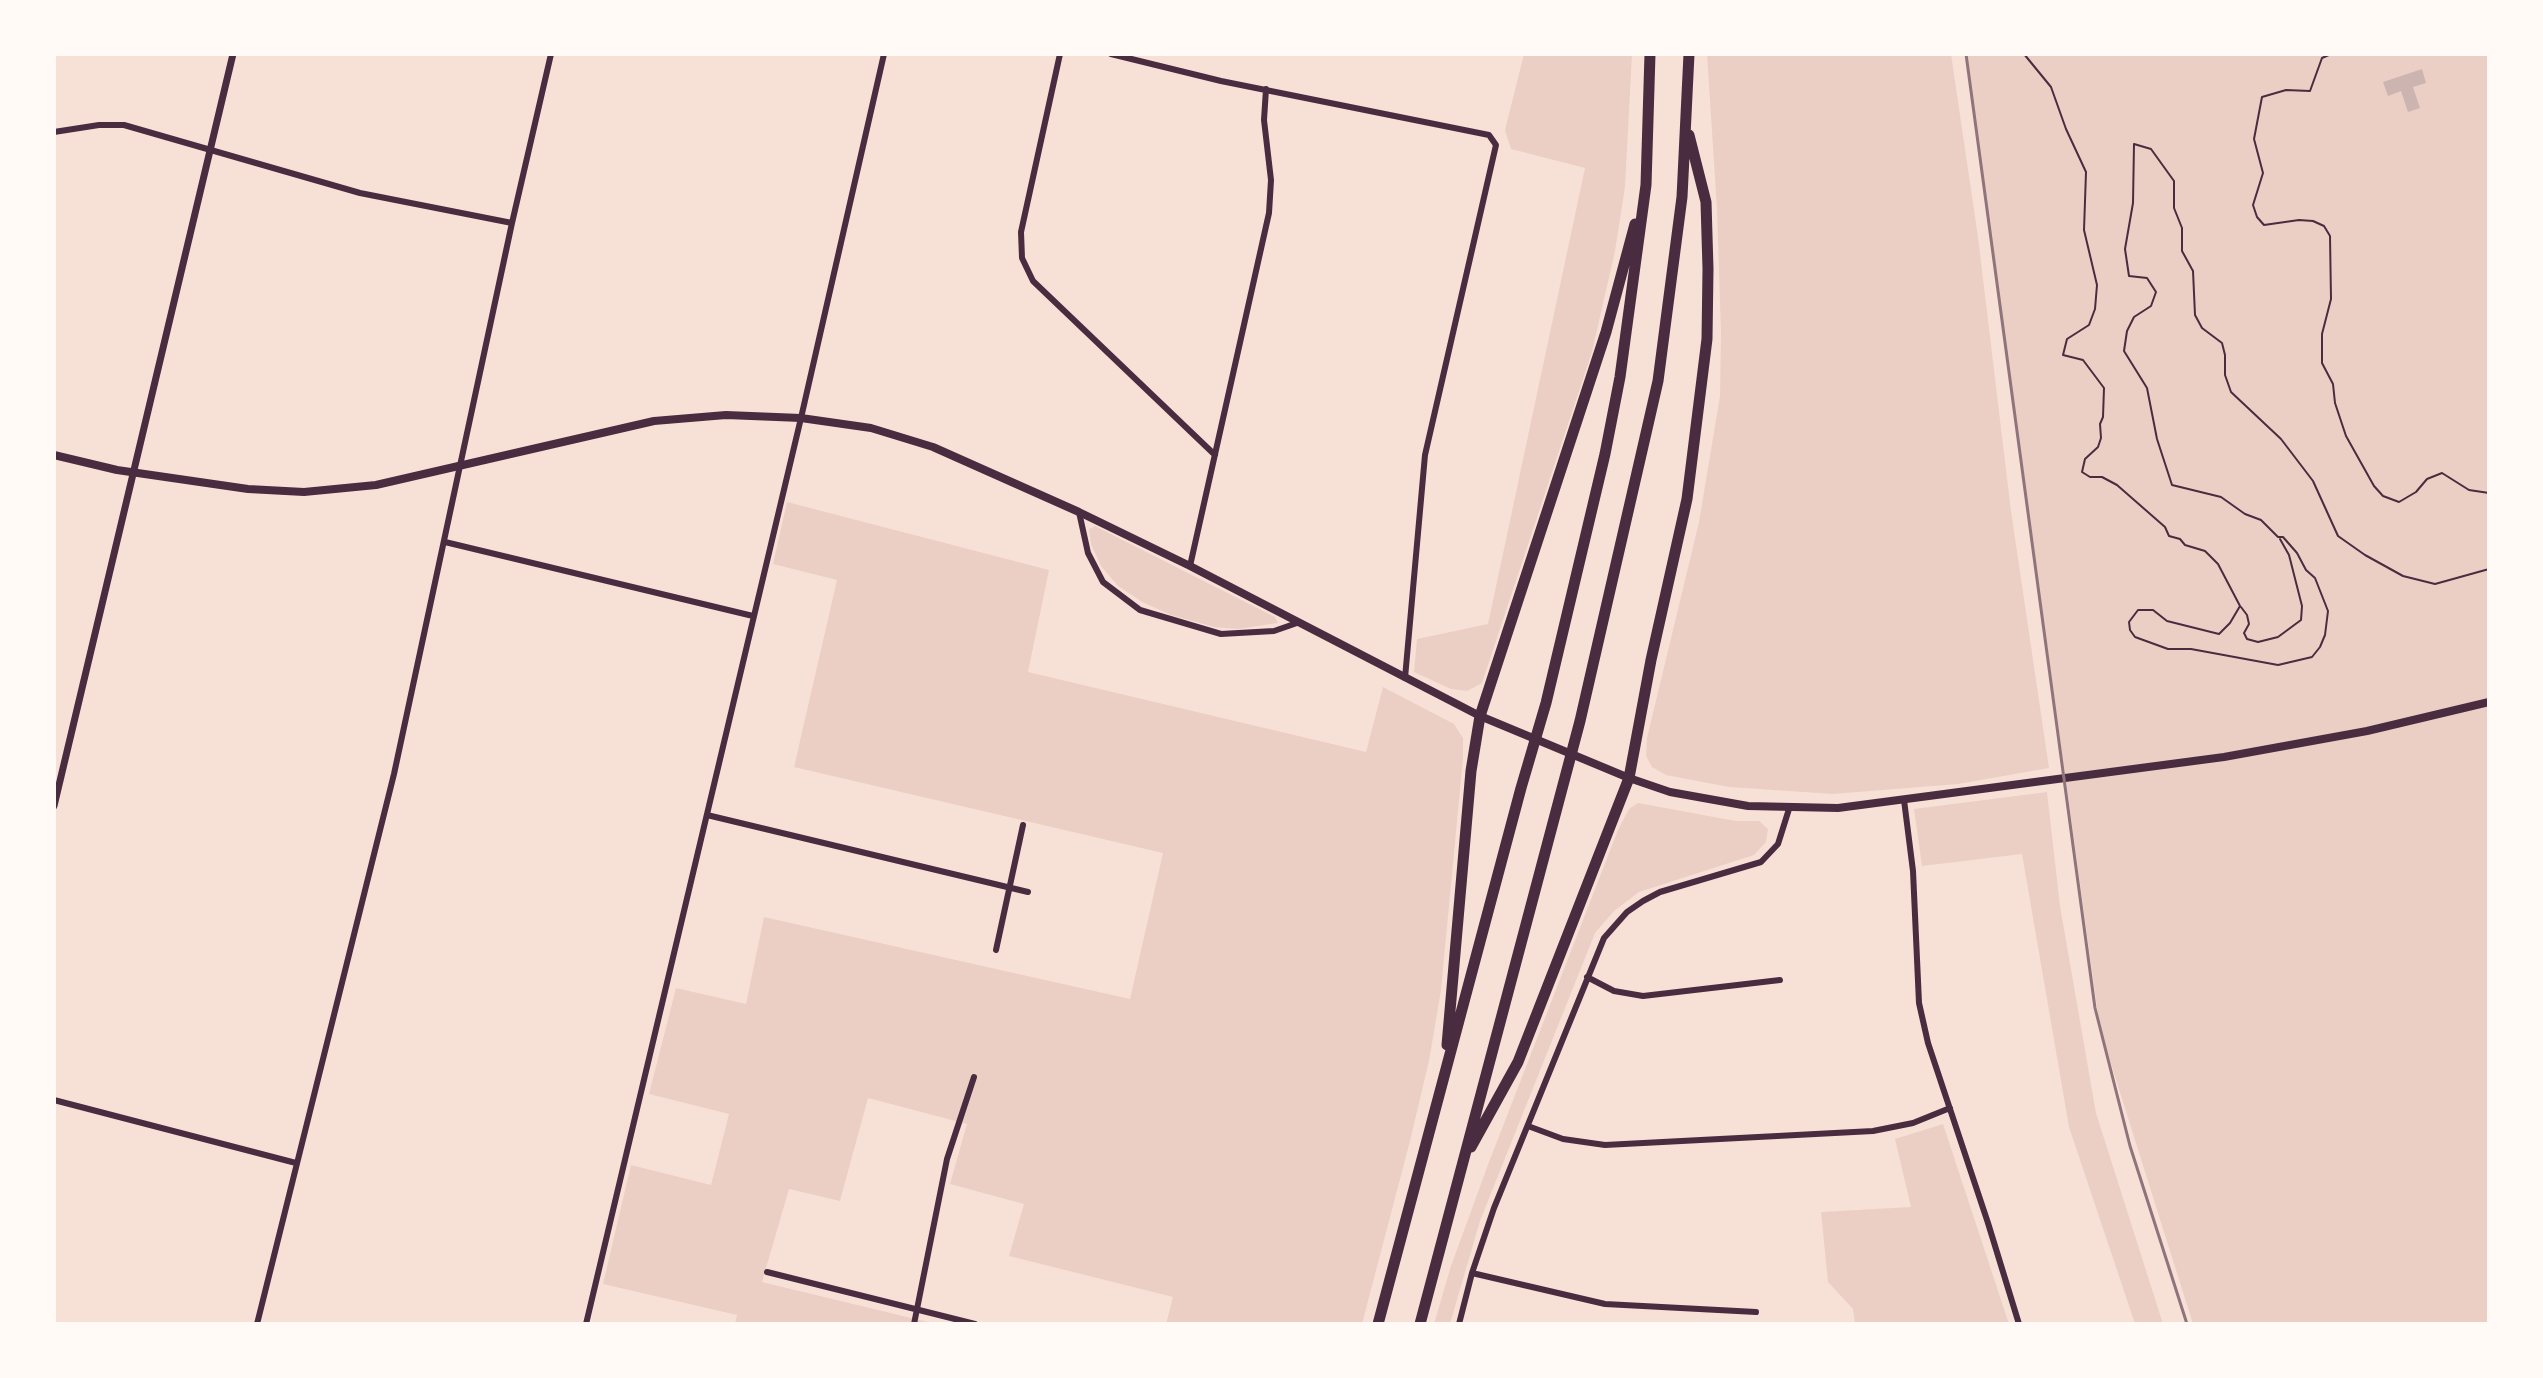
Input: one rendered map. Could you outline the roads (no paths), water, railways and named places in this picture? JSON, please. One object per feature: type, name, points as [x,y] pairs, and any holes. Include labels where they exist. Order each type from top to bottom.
[{"type":"highway","points":[[1378,1324],[1546,703],[1614,408],[1646,185],[1650,54]]},
{"type":"highway","points":[[1420,1324],[1580,721],[1658,381],[1682,197],[1689,54]]},
{"type":"highway","points":[[1463,1162],[1518,1062],[1629,778],[1651,660],[1687,499],[1707,339],[1706,202],[1686,123]]},
{"type":"highway","points":[[1444,1074],[1468,801],[1480,716],[1606,332],[1646,185]]},
{"type":"main road","points":[[54,455],[135,472],[248,489],[304,492],[376,485],[654,421],[726,415],[801,418],[871,428],[933,447],[1079,512],[1480,716],[1629,778],[1670,792],[1714,801],[1789,809],[1838,808],[1904,800],[2295,746],[2489,702]]},
{"type":"street","points":[[54,806],[233,54]]},
{"type":"street","points":[[257,1324],[394,774],[551,54]]},
{"type":"street","points":[[586,1324],[884,54]]},
{"type":"street","points":[[1060,54],[1021,232],[1022,258],[1033,281],[1215,455]]},
{"type":"street","points":[[1111,54],[1221,81],[1489,135],[1496,145],[1425,455],[1405,678]]},
{"type":"street","points":[[1190,566],[1269,213],[1271,180],[1264,120],[1266,89]]},
{"type":"street","points":[[54,132],[99,125],[124,125],[360,193],[512,223]]},
{"type":"street","points":[[1079,512],[1088,553],[1103,582],[1140,610],[1221,634],[1274,631],[1297,623]]},
{"type":"street","points":[[445,542],[753,616]]},
{"type":"street","points":[[1904,800],[1913,871],[1919,1003],[1928,1043],[2019,1324]]},
{"type":"street","points":[[1459,1324],[1494,1208],[1604,938],[1627,912],[1660,892],[1761,862],[1778,844],[1789,809]]},
{"type":"street","points":[[707,815],[1028,892]]},
{"type":"street","points":[[996,950],[1023,825]]},
{"type":"street","points":[[1587,977],[1614,991],[1643,996],[1780,980]]},
{"type":"street","points":[[914,1324],[947,1159],[974,1077]]},
{"type":"street","points":[[54,1100],[296,1163]]},
{"type":"street","points":[[1528,1126],[1563,1139],[1605,1145],[1873,1131],[1913,1123],[1950,1108]]},
{"type":"street","points":[[767,1272],[975,1324]]},
{"type":"street","points":[[1472,1273],[1605,1304],[1756,1312]]},
{"type":"railway","points":[[1966,54],[2095,1008],[2130,1146],[2187,1324]]}]
